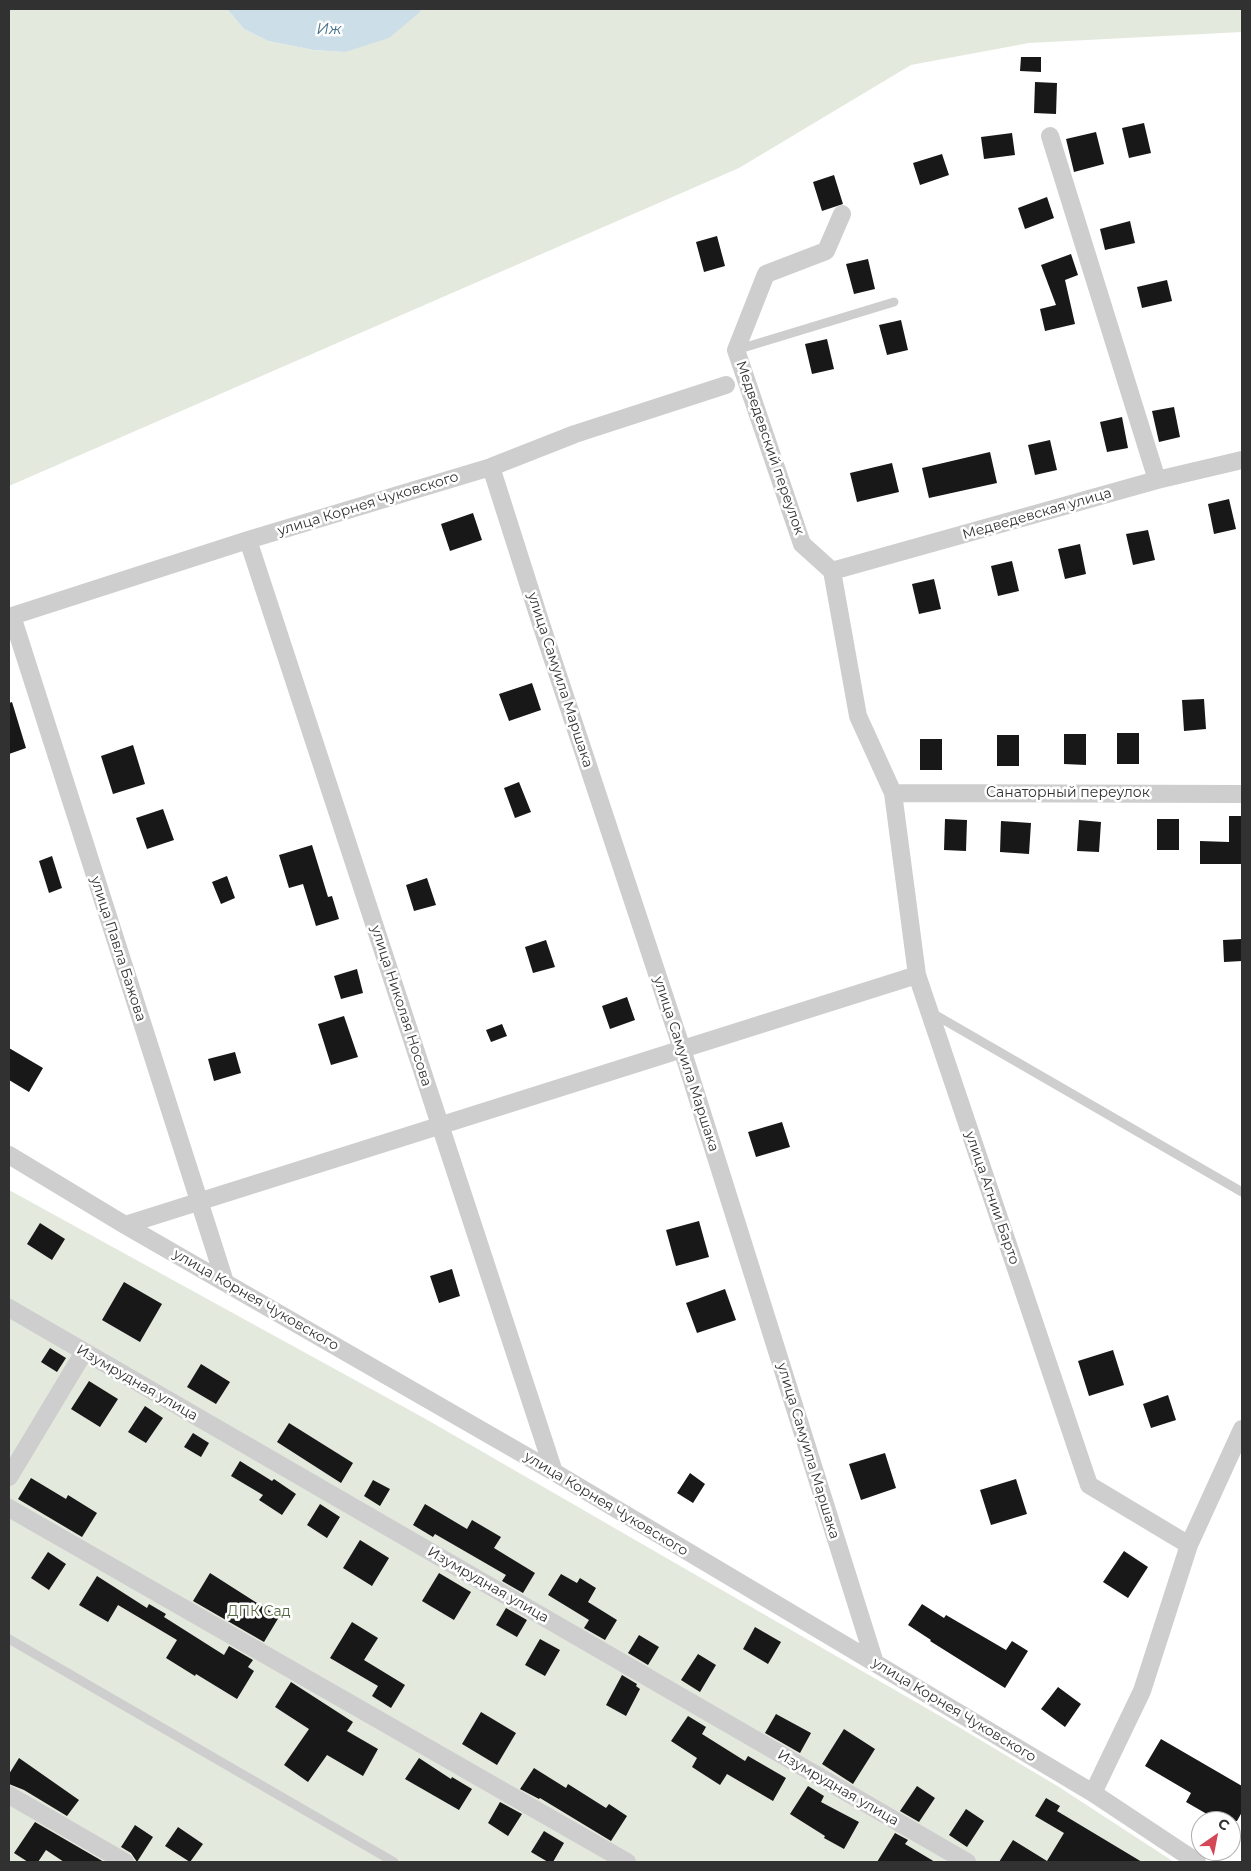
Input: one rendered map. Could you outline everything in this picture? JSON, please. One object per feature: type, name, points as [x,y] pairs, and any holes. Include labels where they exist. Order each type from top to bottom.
[{"type":"street","points":[[1050,136],[1157,480]]},
{"type":"street","name":"Медведевский переулок","points":[[832,571],[802,544],[736,350],[766,274],[826,251],[842,214]]},
{"type":"street","name":"улица Корнея Чуковского","points":[[11,617],[248,540],[491,467],[575,434],[726,385]]},
{"type":"street","name":"Медведевская улица","points":[[832,571],[1157,480],[1242,460]]},
{"type":"street","name":"улица Самуила Маршака","points":[[491,467],[682,1049],[875,1663]]},
{"type":"street","name":"улица Николая Носова","points":[[248,540],[554,1472]]},
{"type":"street","name":"улица Агнии Барто","points":[[832,571],[858,716],[893,793],[917,975],[1089,1485],[1188,1545]]},
{"type":"street","name":"улица Павла Бажова","points":[[11,617],[225,1282]]},
{"type":"street","name":"Санаторный переулок","points":[[893,793],[1242,794]]},
{"type":"street","points":[[125,1225],[917,975]]},
{"type":"street","name":"улица Корнея Чуковского","points":[[9,1155],[125,1225],[554,1472],[875,1663],[1093,1793],[1197,1862]]},
{"type":"street","name":"Изумрудная улица","points":[[9,1308],[967,1862]]},
{"type":"street","points":[[9,1477],[84,1352]]},
{"type":"street","points":[[1093,1793],[1142,1691],[1188,1545],[1242,1429]]},
{"type":"street","points":[[9,1508],[627,1862]]},
{"type":"street","points":[[9,1795],[125,1862]]},
{"type":"lane","points":[[736,350],[894,302]]},
{"type":"lane","points":[[929,1012],[1242,1192]]},
{"type":"lane","points":[[9,1640],[394,1862]]},
{"type":"green space","points":[[9,9],[227,9],[244,29],[268,41],[314,50],[345,52],[419,12],[421,9],[1242,9],[1242,32],[1029,43],[911,65],[739,168],[9,486]]},
{"type":"green space","name":"ДПК Сад","points":[[9,1190],[424,1418],[947,1720],[1059,1787],[1174,1862],[9,1862]]},
{"type":"water","name":"Иж","points":[[227,9],[421,9],[420,12],[389,38],[345,52],[314,50],[268,41],[244,29]]},
{"type":"building","points":[[1021,57],[1041,57],[1041,72],[1020,71]]},
{"type":"building","points":[[1035,82],[1057,83],[1056,114],[1034,113]]},
{"type":"building","points":[[1144,123],[1151,153],[1129,158],[1122,128]]},
{"type":"building","points":[[1096,132],[1104,164],[1074,172],[1066,139]]},
{"type":"building","points":[[1012,133],[1015,155],[984,159],[981,137]]},
{"type":"building","points":[[942,154],[949,175],[920,185],[913,163]]},
{"type":"building","points":[[834,175],[843,204],[822,211],[813,182]]},
{"type":"building","points":[[1047,197],[1054,218],[1025,229],[1018,208]]},
{"type":"building","points":[[1130,221],[1135,243],[1105,250],[1100,229]]},
{"type":"building","points":[[717,236],[725,266],[704,272],[696,242]]},
{"type":"building","points":[[1071,254],[1078,275],[1065,280],[1075,324],[1045,331],[1040,309],[1056,305],[1041,265]]},
{"type":"building","points":[[868,259],[875,289],[854,294],[846,264]]},
{"type":"building","points":[[1167,280],[1172,301],[1142,308],[1137,287]]},
{"type":"building","points":[[901,320],[908,350],[887,355],[879,325]]},
{"type":"building","points":[[827,339],[834,369],[812,374],[805,344]]},
{"type":"building","points":[[1174,407],[1180,437],[1159,442],[1152,411]]},
{"type":"building","points":[[1122,417],[1128,448],[1107,452],[1100,422]]},
{"type":"building","points":[[1050,440],[1057,470],[1035,475],[1028,445]]},
{"type":"building","points":[[990,452],[997,483],[929,498],[922,468]]},
{"type":"building","points":[[892,463],[899,492],[857,502],[850,473]]},
{"type":"building","points":[[1229,499],[1236,529],[1214,534],[1208,504]]},
{"type":"building","points":[[473,513],[482,540],[450,551],[441,524]]},
{"type":"building","points":[[1148,530],[1155,560],[1133,565],[1126,534]]},
{"type":"building","points":[[1080,544],[1086,574],[1065,579],[1058,549]]},
{"type":"building","points":[[1012,561],[1019,591],[998,596],[991,566]]},
{"type":"building","points":[[934,579],[941,609],[919,614],[912,584]]},
{"type":"building","points":[[532,683],[541,710],[509,721],[499,694]]},
{"type":"building","points":[[1204,699],[1206,729],[1184,731],[1182,700]]},
{"type":"building","points":[[12,702],[26,748],[9,754],[9,703]]},
{"type":"building","points":[[1117,733],[1139,733],[1139,764],[1117,764]]},
{"type":"building","points":[[1064,734],[1086,734],[1086,765],[1064,764]]},
{"type":"building","points":[[997,735],[1019,735],[1019,766],[997,766]]},
{"type":"building","points":[[920,739],[942,739],[942,770],[920,770]]},
{"type":"building","points":[[133,745],[145,784],[113,794],[101,756]]},
{"type":"building","points":[[519,782],[531,812],[515,818],[504,788]]},
{"type":"building","points":[[163,809],[174,840],[147,849],[136,818]]},
{"type":"building","points":[[1229,816],[1242,816],[1242,864],[1200,864],[1200,841],[1229,842]]},
{"type":"building","points":[[945,819],[967,820],[966,851],[944,850]]},
{"type":"building","points":[[1157,819],[1179,819],[1179,850],[1157,850]]},
{"type":"building","points":[[1079,820],[1101,822],[1099,852],[1077,851]]},
{"type":"building","points":[[1001,821],[1031,823],[1029,854],[1000,852]]},
{"type":"building","points":[[312,845],[328,897],[332,896],[339,919],[316,926],[303,884],[289,888],[279,855]]},
{"type":"building","points":[[52,856],[62,888],[49,893],[39,861]]},
{"type":"building","points":[[227,876],[235,898],[221,904],[212,882]]},
{"type":"building","points":[[427,878],[436,905],[414,911],[406,885]]},
{"type":"building","points":[[1242,939],[1242,961],[1224,962],[1223,940]]},
{"type":"building","points":[[546,940],[555,967],[533,973],[525,947]]},
{"type":"building","points":[[357,969],[363,993],[341,999],[334,976]]},
{"type":"building","points":[[627,997],[635,1020],[610,1029],[602,1006]]},
{"type":"building","points":[[344,1016],[358,1057],[331,1065],[318,1024]]},
{"type":"building","points":[[502,1024],[507,1036],[491,1042],[486,1030]]},
{"type":"building","points":[[9,1048],[43,1068],[29,1092],[9,1080]]},
{"type":"building","points":[[235,1052],[241,1073],[214,1081],[208,1059]]},
{"type":"building","points":[[782,1122],[790,1147],[756,1157],[748,1132]]},
{"type":"building","points":[[699,1221],[709,1257],[676,1266],[666,1230]]},
{"type":"building","points":[[40,1223],[65,1239],[52,1260],[27,1244]]},
{"type":"building","points":[[452,1269],[460,1296],[439,1303],[430,1276]]},
{"type":"building","points":[[124,1282],[162,1304],[140,1342],[102,1320]]},
{"type":"building","points":[[725,1289],[736,1320],[697,1333],[686,1303]]},
{"type":"building","points":[[50,1348],[66,1358],[57,1372],[41,1362]]},
{"type":"building","points":[[1113,1350],[1124,1385],[1089,1396],[1078,1361]]},
{"type":"building","points":[[201,1364],[230,1382],[216,1404],[187,1387]]},
{"type":"building","points":[[89,1381],[118,1399],[100,1427],[71,1409]]},
{"type":"building","points":[[1168,1395],[1176,1420],[1151,1428],[1143,1404]]},
{"type":"building","points":[[145,1406],[163,1418],[146,1443],[128,1432]]},
{"type":"building","points":[[289,1423],[353,1463],[341,1483],[277,1442]]},
{"type":"building","points":[[193,1433],[209,1443],[201,1457],[184,1447]]},
{"type":"building","points":[[885,1453],[896,1488],[861,1500],[849,1464]]},
{"type":"building","points":[[240,1461],[272,1481],[274,1479],[296,1494],[282,1515],[259,1500],[263,1495],[231,1476]]},
{"type":"building","points":[[690,1473],[705,1484],[693,1503],[677,1493]]},
{"type":"building","points":[[31,1478],[66,1499],[68,1495],[97,1513],[82,1537],[18,1499]]},
{"type":"building","points":[[1016,1479],[1027,1514],[991,1525],[980,1490]]},
{"type":"building","points":[[373,1480],[390,1489],[380,1506],[364,1496]]},
{"type":"building","points":[[320,1504],[340,1517],[327,1538],[307,1525]]},
{"type":"building","points":[[425,1504],[467,1529],[472,1520],[501,1537],[494,1548],[535,1573],[523,1593],[502,1581],[506,1575],[435,1534],[433,1537],[413,1525]]},
{"type":"building","points":[[360,1540],[389,1558],[372,1586],[343,1568]]},
{"type":"building","points":[[1124,1551],[1148,1567],[1128,1598],[1103,1582]]},
{"type":"building","points":[[48,1552],[66,1564],[49,1590],[31,1578]]},
{"type":"building","points":[[210,1573],[279,1617],[264,1642],[193,1601]]},
{"type":"building","points":[[439,1573],[471,1592],[454,1620],[422,1601]]},
{"type":"building","points":[[561,1574],[577,1583],[580,1578],[596,1588],[588,1602],[617,1620],[605,1640],[584,1628],[589,1620],[548,1595]]},
{"type":"building","points":[[97,1576],[147,1608],[149,1604],[166,1614],[164,1617],[224,1655],[229,1646],[253,1660],[248,1667],[254,1671],[237,1699],[166,1658],[177,1640],[118,1605],[108,1622],[79,1605]]},
{"type":"building","points":[[922,1604],[944,1618],[946,1615],[1006,1650],[1012,1641],[1028,1651],[1005,1688],[908,1625]]},
{"type":"building","points":[[506,1608],[527,1620],[517,1637],[496,1625]]},
{"type":"building","points":[[352,1622],[378,1638],[364,1660],[405,1685],[391,1708],[372,1696],[378,1686],[330,1658]]},
{"type":"building","points":[[755,1627],[781,1642],[768,1664],[743,1649]]},
{"type":"building","points":[[639,1635],[659,1647],[648,1665],[628,1653]]},
{"type":"building","points":[[540,1639],[560,1650],[545,1676],[525,1665]]},
{"type":"building","points":[[698,1654],[716,1665],[700,1692],[681,1680]]},
{"type":"building","points":[[622,1675],[637,1684],[636,1686],[640,1689],[626,1716],[606,1705]]},
{"type":"building","points":[[291,1682],[353,1722],[347,1731],[378,1749],[363,1776],[327,1755],[308,1782],[284,1765],[309,1729],[275,1707]]},
{"type":"building","points":[[1058,1687],[1081,1704],[1065,1727],[1041,1709]]},
{"type":"building","points":[[481,1712],[516,1733],[497,1765],[462,1744]]},
{"type":"building","points":[[776,1714],[811,1733],[800,1753],[765,1733]]},
{"type":"building","points":[[688,1716],[706,1727],[702,1734],[745,1761],[748,1756],[786,1778],[773,1801],[727,1774],[720,1785],[692,1767],[697,1758],[671,1741]]},
{"type":"building","points":[[844,1729],[875,1749],[853,1784],[822,1764]]},
{"type":"building","points":[[1161,1739],[1242,1786],[1242,1812],[1241,1814],[1241,1811],[1202,1811],[1186,1802],[1191,1793],[1145,1766]]},
{"type":"building","points":[[19,1758],[79,1800],[67,1816],[24,1790],[9,1784],[9,1774]]},
{"type":"building","points":[[419,1758],[451,1779],[452,1777],[472,1789],[459,1810],[405,1779]]},
{"type":"building","points":[[534,1768],[566,1788],[568,1784],[606,1808],[609,1804],[627,1816],[611,1841],[540,1798],[520,1789]]},
{"type":"building","points":[[808,1786],[824,1796],[821,1802],[859,1822],[844,1849],[824,1838],[825,1836],[790,1814]]},
{"type":"building","points":[[917,1786],[935,1798],[919,1822],[900,1811]]},
{"type":"building","points":[[1046,1798],[1060,1806],[1057,1811],[1142,1862],[999,1862],[1013,1840],[1047,1861],[1064,1833],[1035,1816]]},
{"type":"building","points":[[500,1802],[522,1814],[508,1836],[488,1823]]},
{"type":"building","points":[[966,1809],[984,1821],[967,1847],[949,1835]]},
{"type":"building","points":[[35,1822],[104,1862],[64,1862],[46,1850],[38,1862],[28,1862],[14,1853]]},
{"type":"building","points":[[135,1825],[153,1837],[137,1862],[131,1853],[121,1847]]},
{"type":"building","points":[[178,1827],[203,1844],[190,1862],[165,1846]]},
{"type":"building","points":[[544,1831],[564,1843],[553,1862],[548,1862],[531,1852]]},
{"type":"building","points":[[895,1833],[908,1840],[905,1844],[935,1862],[877,1862]]}]
